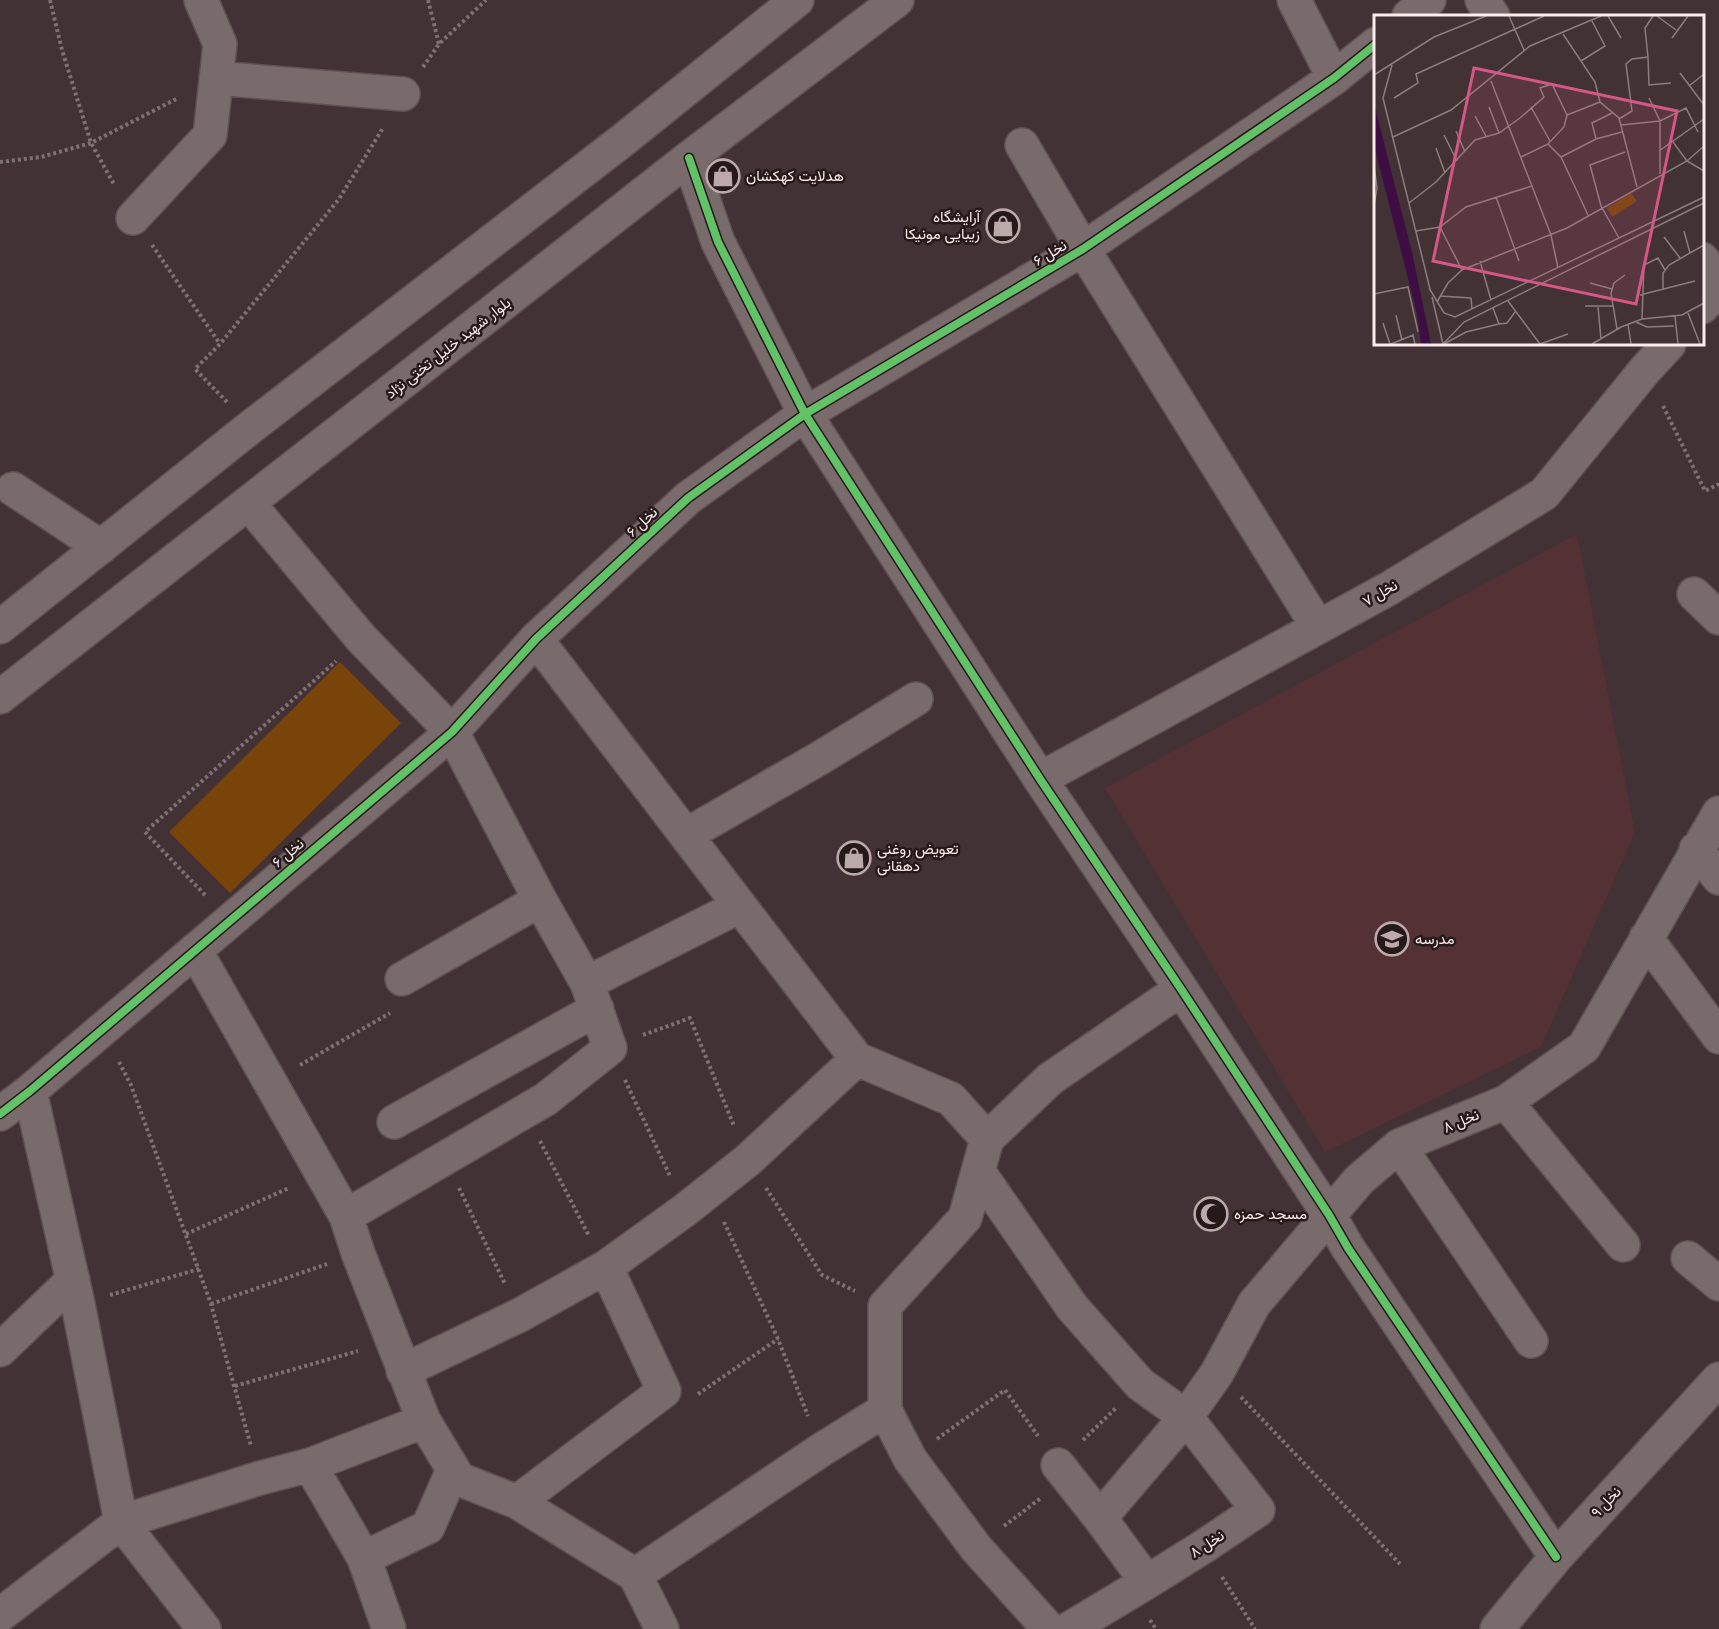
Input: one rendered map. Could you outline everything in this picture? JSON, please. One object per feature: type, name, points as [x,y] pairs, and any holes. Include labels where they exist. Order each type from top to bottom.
[{"type":"street","points":[[133,218],[210,135],[220,44],[201,0]]},
{"type":"street","points":[[0,627],[252,426],[623,140],[797,0]]},
{"type":"street","name":"بلوار شهید خلیل تختی نژاد","points":[[0,697],[689,158],[897,0]]},
{"type":"street","points":[[1294,0],[1334,78]]},
{"type":"street","points":[[1410,15],[1429,0]]},
{"type":"street","points":[[1482,0],[1492,15]]},
{"type":"street","name":"نخل ۶","points":[[0,1114],[452,732],[536,639],[688,498],[805,414],[1083,249],[1334,78],[1374,46]]},
{"type":"street","points":[[216,78],[404,94]]},
{"type":"street","points":[[1022,145],[1083,249],[1318,627]]},
{"type":"street","points":[[689,158],[718,242],[805,414],[1040,779],[1181,989],[1329,1215],[1348,1248],[1556,1557]]},
{"type":"street","points":[[1704,262],[1719,281]]},
{"type":"street","points":[[1704,305],[1719,289]]},
{"type":"street","name":"نخل ۷","points":[[1040,779],[1388,589],[1544,494],[1645,370],[1669,345]]},
{"type":"street","points":[[13,489],[101,547]]},
{"type":"street","points":[[249,504],[361,638],[452,732],[592,996],[610,1048],[546,1099],[346,1216]]},
{"type":"street","points":[[1694,594],[1719,618]]},
{"type":"street","points":[[536,639],[857,1059],[951,1099],[987,1139]]},
{"type":"street","points":[[686,835],[820,758],[916,699]]},
{"type":"street","name":"نخل ۸","points":[[1100,1518],[1186,1417],[1217,1373],[1254,1304],[1359,1180],[1399,1146],[1506,1102],[1584,1047],[1696,849],[1719,813]]},
{"type":"street","points":[[1696,849],[1719,878]]},
{"type":"street","points":[[402,979],[540,900]]},
{"type":"street","points":[[394,1122],[592,996],[740,906]]},
{"type":"street","points":[[1646,938],[1719,1037]]},
{"type":"street","points":[[195,950],[346,1216],[358,1253],[424,1421],[459,1479],[517,1502],[635,1575],[662,1629]]},
{"type":"street","points":[[1049,1629],[976,1548],[910,1459],[885,1410],[885,1306],[965,1218],[987,1139],[1050,1079],[1181,989]]},
{"type":"street","points":[[398,1356],[520,1315],[606,1268],[748,1160],[857,1059]]},
{"type":"street","points":[[30,1091],[76,1292],[121,1522],[204,1629]]},
{"type":"street","points":[[1506,1102],[1623,1245]]},
{"type":"street","points":[[1399,1146],[1531,1341]]},
{"type":"street","points":[[978,1171],[1072,1306],[1140,1384],[1186,1417]]},
{"type":"street","points":[[1688,1258],[1719,1284]]},
{"type":"street","points":[[517,1502],[664,1391],[606,1268]]},
{"type":"street","points":[[0,1350],[76,1292]]},
{"type":"street","name":"نخل ۹","points":[[1497,1629],[1556,1557],[1719,1379]]},
{"type":"street","points":[[635,1575],[821,1450],[885,1410]]},
{"type":"street","name":"نخل ۸","points":[[1069,1629],[1203,1547],[1258,1510],[1186,1417]]},
{"type":"street","points":[[0,1615],[121,1522],[260,1478],[310,1465],[424,1421]]},
{"type":"street","points":[[310,1465],[364,1558],[389,1629]]},
{"type":"street","points":[[364,1558],[428,1527],[453,1470]]},
{"type":"street","points":[[1063,1471],[1147,1582]]},
{"type":"path","points":[[428,0],[439,44]]},
{"type":"path","points":[[252,426],[195,369],[220,344],[339,199],[404,94],[439,44],[486,0]]},
{"type":"path","points":[[0,162],[41,157],[91,142],[216,78]]},
{"type":"path","points":[[1645,370],[1705,491],[1719,484]]},
{"type":"path","points":[[230,921],[145,832],[361,638]]},
{"type":"path","points":[[271,1082],[402,1005],[402,979]]},
{"type":"path","points":[[821,1450],[778,1339],[610,1048],[690,1018],[748,1160],[822,1275],[885,1306]]},
{"type":"path","points":[[102,1030],[131,1085],[199,1269],[260,1478]]},
{"type":"path","points":[[524,1111],[606,1268]]},
{"type":"path","points":[[444,1158],[520,1315]]},
{"type":"path","points":[[186,1234],[322,1173]]},
{"type":"path","points":[[211,1304],[358,1253]]},
{"type":"path","points":[[76,1292],[199,1269]]},
{"type":"path","points":[[664,1391],[691,1399],[778,1339]]},
{"type":"path","points":[[234,1386],[398,1356]]},
{"type":"path","points":[[1217,1373],[1400,1564]]},
{"type":"path","points":[[976,1548],[1063,1471],[1140,1384]]},
{"type":"path","points":[[910,1459],[1005,1390],[1063,1471]]},
{"type":"path","points":[[1203,1547],[1255,1629]]},
{"type":"shaded area","name":"مدرسه","points":[[1577,534],[1635,832],[1541,1047],[1325,1152],[1105,788]]},
{"type":"shaded area","points":[[340,662],[401,723],[230,893],[169,832]]},
{"type":"cycle path","points":[[0,1114],[452,732],[536,639],[688,498],[805,414],[1083,249],[1334,78],[1374,46]]},
{"type":"cycle path","points":[[689,158],[718,242],[805,414],[1040,779],[1181,989],[1329,1215],[1348,1248],[1556,1557]]},
{"type":"place","name":"هدلایت کهکشان","points":[[723,176]]},
{"type":"place","name":"آرایشگاه زیبایی مونیکا","points":[[1003,226]]},
{"type":"place","name":"تعویض روغنی دهقانی","points":[[854,858]]},
{"type":"place","name":"مدرسه","points":[[1392,939]]},
{"type":"place","name":"مسجد حمزه","points":[[1211,1214]]}]
